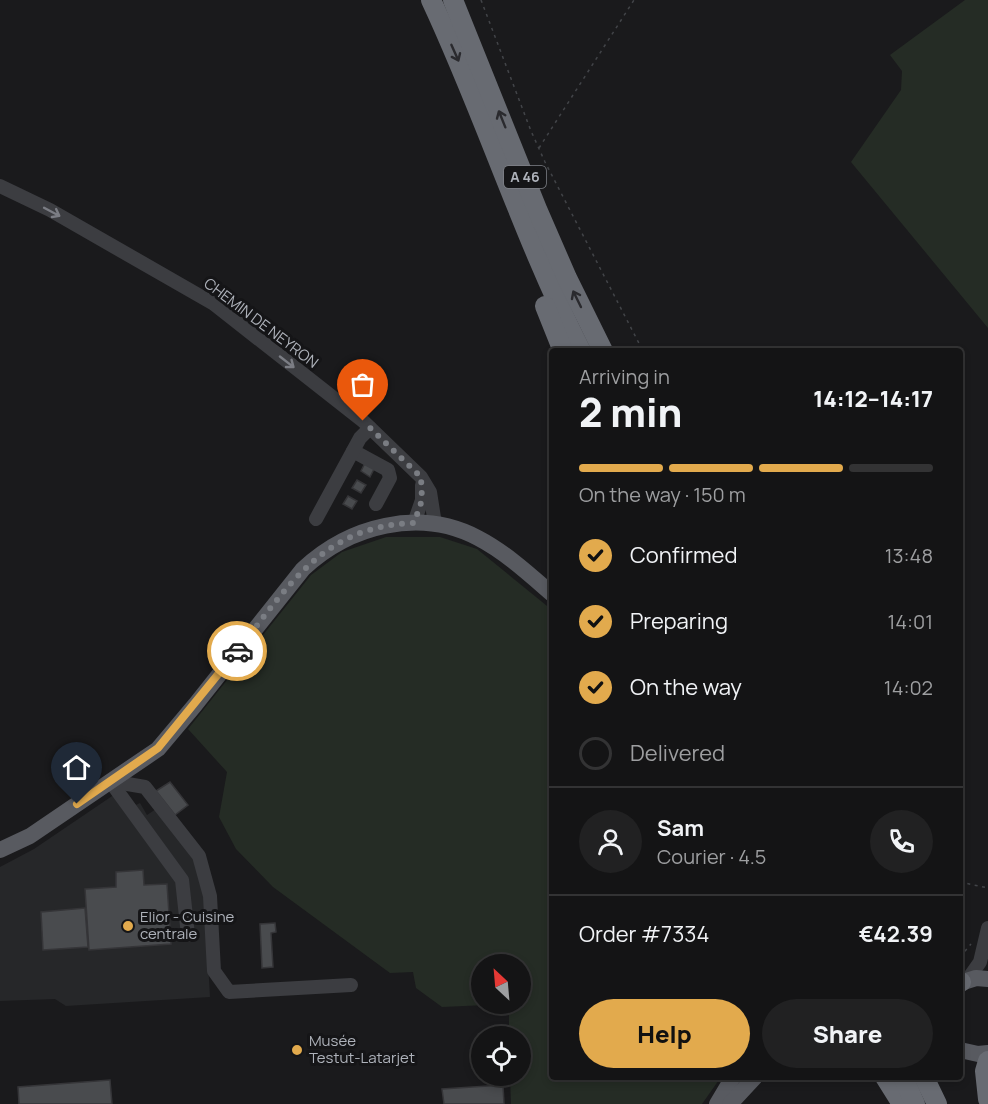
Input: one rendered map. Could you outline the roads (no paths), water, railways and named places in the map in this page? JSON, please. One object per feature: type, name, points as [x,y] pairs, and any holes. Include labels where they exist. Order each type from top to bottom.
[{"type":"highway","name":"A 46","points":[[431,0],[462,69],[542,271],[580,348]]},
{"type":"highway","name":"A 46","points":[[453,0],[537,209],[567,278],[602,348]]},
{"type":"highway","points":[[508,186],[504,202],[562,348]]},
{"type":"highway","points":[[988,1061],[985,1071],[988,1099]]},
{"type":"highway","points":[[887,1080],[901,1104]]},
{"type":"highway","points":[[904,1080],[915,1104]]},
{"type":"highway","points":[[926,1080],[937,1104]]},
{"type":"main road","points":[[0,850],[30,836],[158,748],[288,587],[316,557],[331,546],[362,531],[395,523],[454,528],[479,538],[549,592]]},
{"type":"main road","points":[[963,981],[988,980]]},
{"type":"main road","points":[[963,1052],[988,1053]]},
{"type":"main road","points":[[717,1104],[731,1080]]},
{"type":"main road","points":[[730,1104],[752,1080]]},
{"type":"main road","points":[[901,1104],[922,1080]]},
{"type":"street","name":"CHEMIN DE NEYRON","points":[[0,186],[50,210],[214,304],[367,425],[421,477],[429,486],[435,525]]},
{"type":"street","points":[[316,519],[367,425]]},
{"type":"street","points":[[353,451],[388,470],[390,474],[376,504]]},
{"type":"street","points":[[414,523],[422,500],[421,477]]},
{"type":"street","points":[[110,781],[182,880],[188,935]]},
{"type":"street","points":[[110,781],[145,787],[199,856],[210,896],[214,971],[229,992],[351,984]]},
{"type":"street","points":[[963,980],[980,962],[988,928]]},
{"type":"street","points":[[987,932],[988,946]]},
{"type":"place","name":"Elior - Cuisine centrale","points":[[128,926]]},
{"type":"place","name":"Musée Testut-Latarjet","points":[[297,1050]]}]
